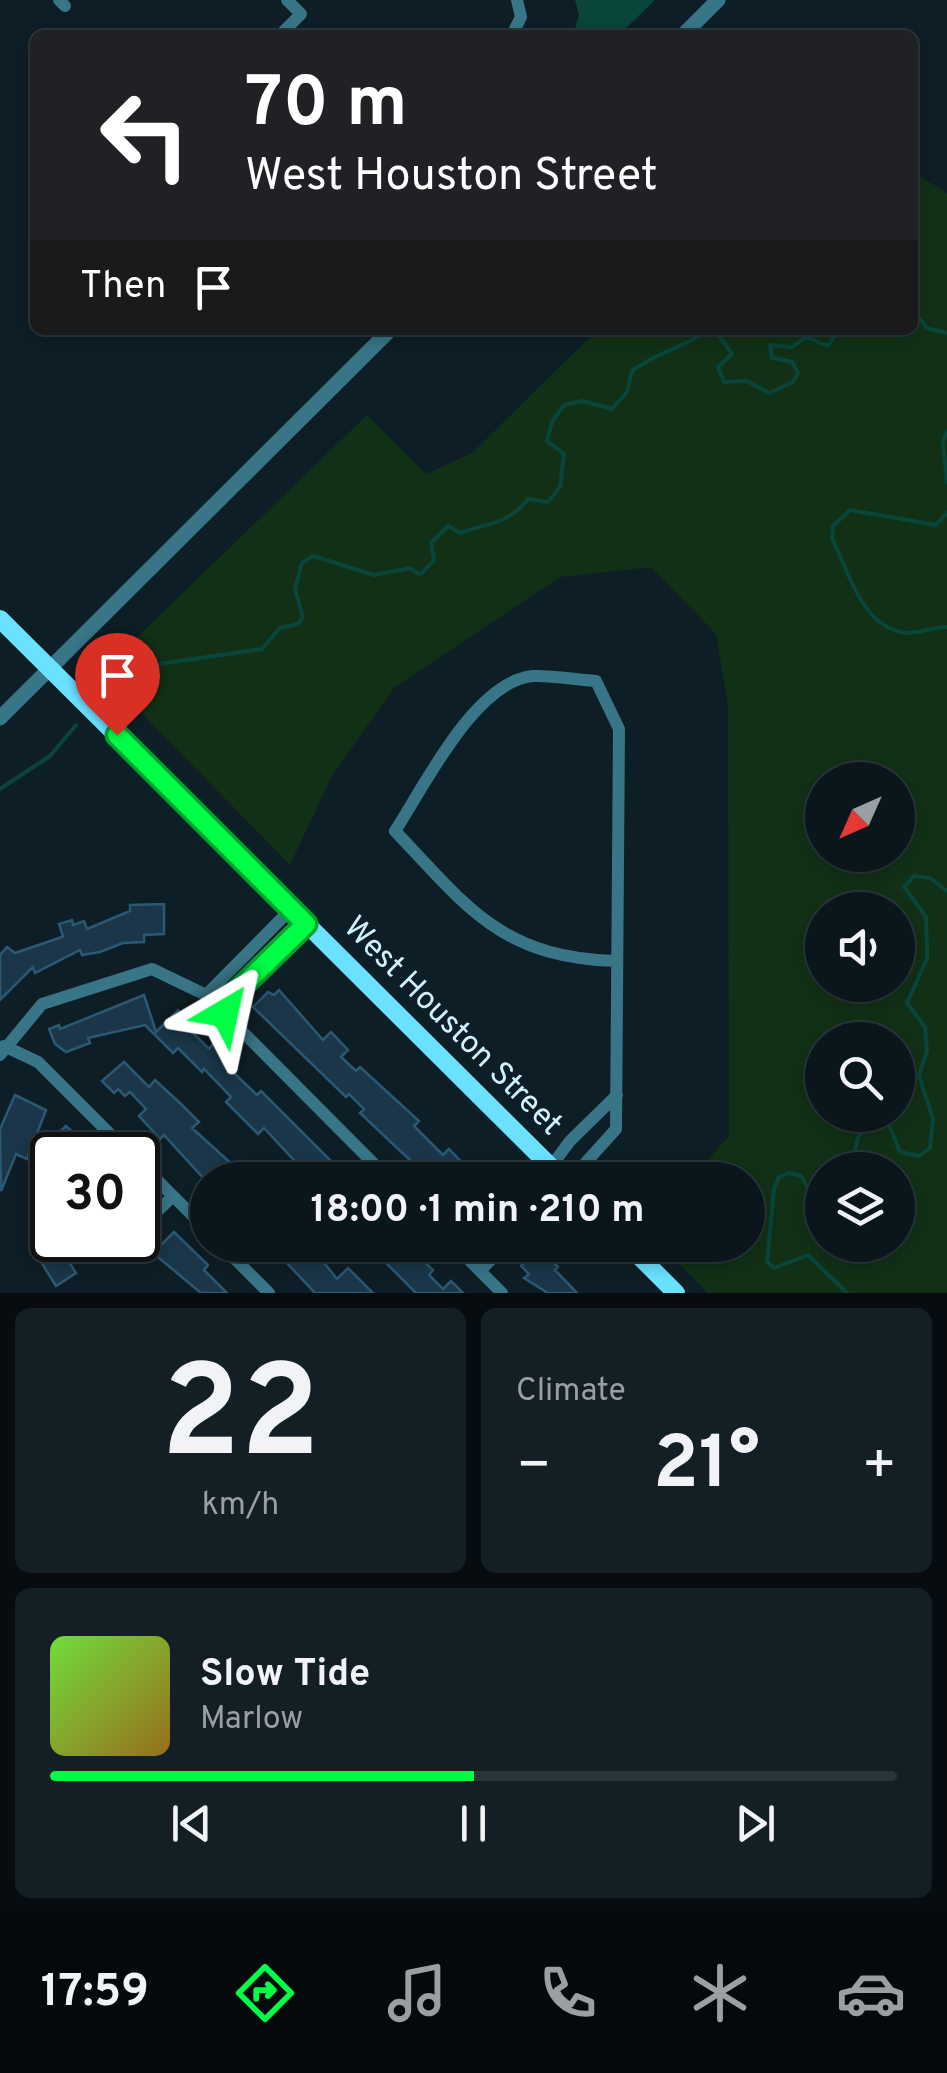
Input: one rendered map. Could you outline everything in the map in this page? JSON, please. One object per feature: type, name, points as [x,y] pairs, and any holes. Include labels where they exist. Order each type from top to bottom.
[{"type":"main road","name":"West Houston Street","points":[[0,620],[541,1162]]},
{"type":"main road","points":[[645,1262],[676,1293]]},
{"type":"street","points":[[285,30],[301,14],[288,0]]},
{"type":"street","points":[[514,30],[521,17],[518,0]]},
{"type":"street","points":[[688,30],[718,0]]},
{"type":"street","points":[[0,718],[385,335]]},
{"type":"street","points":[[575,1162],[616,1129],[619,729],[596,681],[530,676],[502,687],[473,712],[396,831],[476,915],[513,940],[571,959],[615,960]]},
{"type":"street","points":[[206,994],[291,909]]},
{"type":"street","points":[[220,1008],[306,924]]},
{"type":"street","points":[[108,1132],[38,1062],[2,1051],[42,1004],[152,968],[206,994],[372,1162]]},
{"type":"street","points":[[562,1162],[570,1141],[617,1095]]},
{"type":"street","points":[[160,1183],[190,1213]]},
{"type":"street","points":[[160,1209],[173,1196]]},
{"type":"street","points":[[238,1262],[269,1293]]},
{"type":"street","points":[[471,1262],[502,1293]]},
{"type":"street","points":[[480,1271],[489,1262]]},
{"type":"shaded area","points":[[575,0],[655,0],[624,30],[574,30],[579,15]]},
{"type":"shaded area","points":[[918,175],[947,193],[947,1293],[708,1293],[677,1262],[765,1262],[765,1162],[706,1162],[729,1136],[728,705],[716,634],[651,567],[560,577],[394,688],[332,776],[290,865],[101,672],[367,415],[426,474],[472,453],[592,335],[918,335]]},
{"type":"building","points":[[164,904],[164,934],[144,935],[144,942],[123,943],[100,952],[82,955],[80,950],[35,973],[33,967],[0,1000],[0,955],[7,947],[15,953],[59,938],[63,936],[59,924],[72,920],[73,925],[84,921],[87,929],[130,911],[130,905]]},
{"type":"building","points":[[279,990],[323,1040],[331,1032],[348,1050],[341,1057],[356,1071],[360,1067],[419,1121],[414,1126],[443,1155],[449,1149],[461,1162],[412,1162],[360,1113],[364,1109],[349,1094],[346,1097],[253,1007],[268,992],[274,995]]},
{"type":"building","points":[[144,995],[156,1032],[178,1010],[190,1030],[209,1049],[213,1044],[237,1069],[234,1073],[257,1095],[261,1091],[332,1162],[296,1162],[264,1128],[258,1134],[226,1102],[231,1097],[204,1069],[202,1072],[178,1048],[173,1053],[145,1025],[88,1038],[90,1043],[66,1052],[55,1044],[49,1029],[59,1025],[60,1029]]},
{"type":"building","points":[[124,1062],[149,1087],[155,1080],[199,1122],[192,1128],[230,1162],[190,1164],[164,1135],[160,1139],[160,1132],[154,1132],[139,1116],[146,1109],[130,1092],[125,1096],[118,1089],[114,1093],[102,1081]]},
{"type":"building","points":[[15,1095],[46,1110],[37,1132],[30,1132],[27,1159],[16,1154],[1,1191],[0,1129]]},
{"type":"building","points":[[174,1232],[190,1248],[190,1262],[205,1262],[208,1265],[204,1270],[227,1293],[201,1293],[160,1259],[160,1246]]},
{"type":"building","points":[[41,1262],[69,1262],[76,1273],[56,1286]]},
{"type":"building","points":[[286,1262],[324,1262],[337,1279],[348,1268],[373,1293],[315,1293]]},
{"type":"building","points":[[385,1262],[424,1262],[433,1270],[429,1275],[443,1289],[451,1281],[463,1293],[416,1293]]},
{"type":"building","points":[[525,1262],[553,1262],[558,1267],[555,1270],[577,1293],[548,1293],[524,1278],[529,1274],[521,1266]]},
{"type":"waterway","points":[[918,317],[927,328],[947,333]]},
{"type":"waterway","points":[[107,694],[145,666],[262,649],[280,628],[298,624],[303,617],[295,589],[302,563],[313,556],[374,575],[410,568],[420,575],[434,560],[431,543],[448,526],[460,533],[505,519],[528,499],[548,502],[560,487],[564,454],[547,441],[552,422],[564,405],[582,401],[612,409],[627,392],[632,371],[699,335]]},
{"type":"waterway","points":[[718,335],[732,354],[718,367],[724,382],[747,381],[769,393],[793,382],[798,373],[792,362],[772,358],[770,345],[792,347],[806,337],[828,346],[835,335]]},
{"type":"waterway","points":[[947,431],[943,442],[947,482]]},
{"type":"waterway","points":[[947,513],[936,525],[850,510],[833,526],[832,538],[859,598],[880,622],[908,633],[947,627]]},
{"type":"waterway","points":[[0,789],[50,756],[76,725]]},
{"type":"waterway","points":[[892,1132],[900,1152],[919,1156],[930,1148],[933,1119],[919,1075],[927,1051],[925,1027],[907,1003],[927,959],[926,917],[904,887],[914,876],[930,878],[947,891]]},
{"type":"waterway","points":[[855,1152],[862,1132]]},
{"type":"waterway","points":[[805,1183],[801,1176],[789,1173],[779,1177],[774,1189],[767,1262],[774,1268],[805,1256]]},
{"type":"waterway","points":[[815,1262],[847,1293]]},
{"type":"route","points":[[117,735],[306,924],[220,1008],[225,1013]]}]
